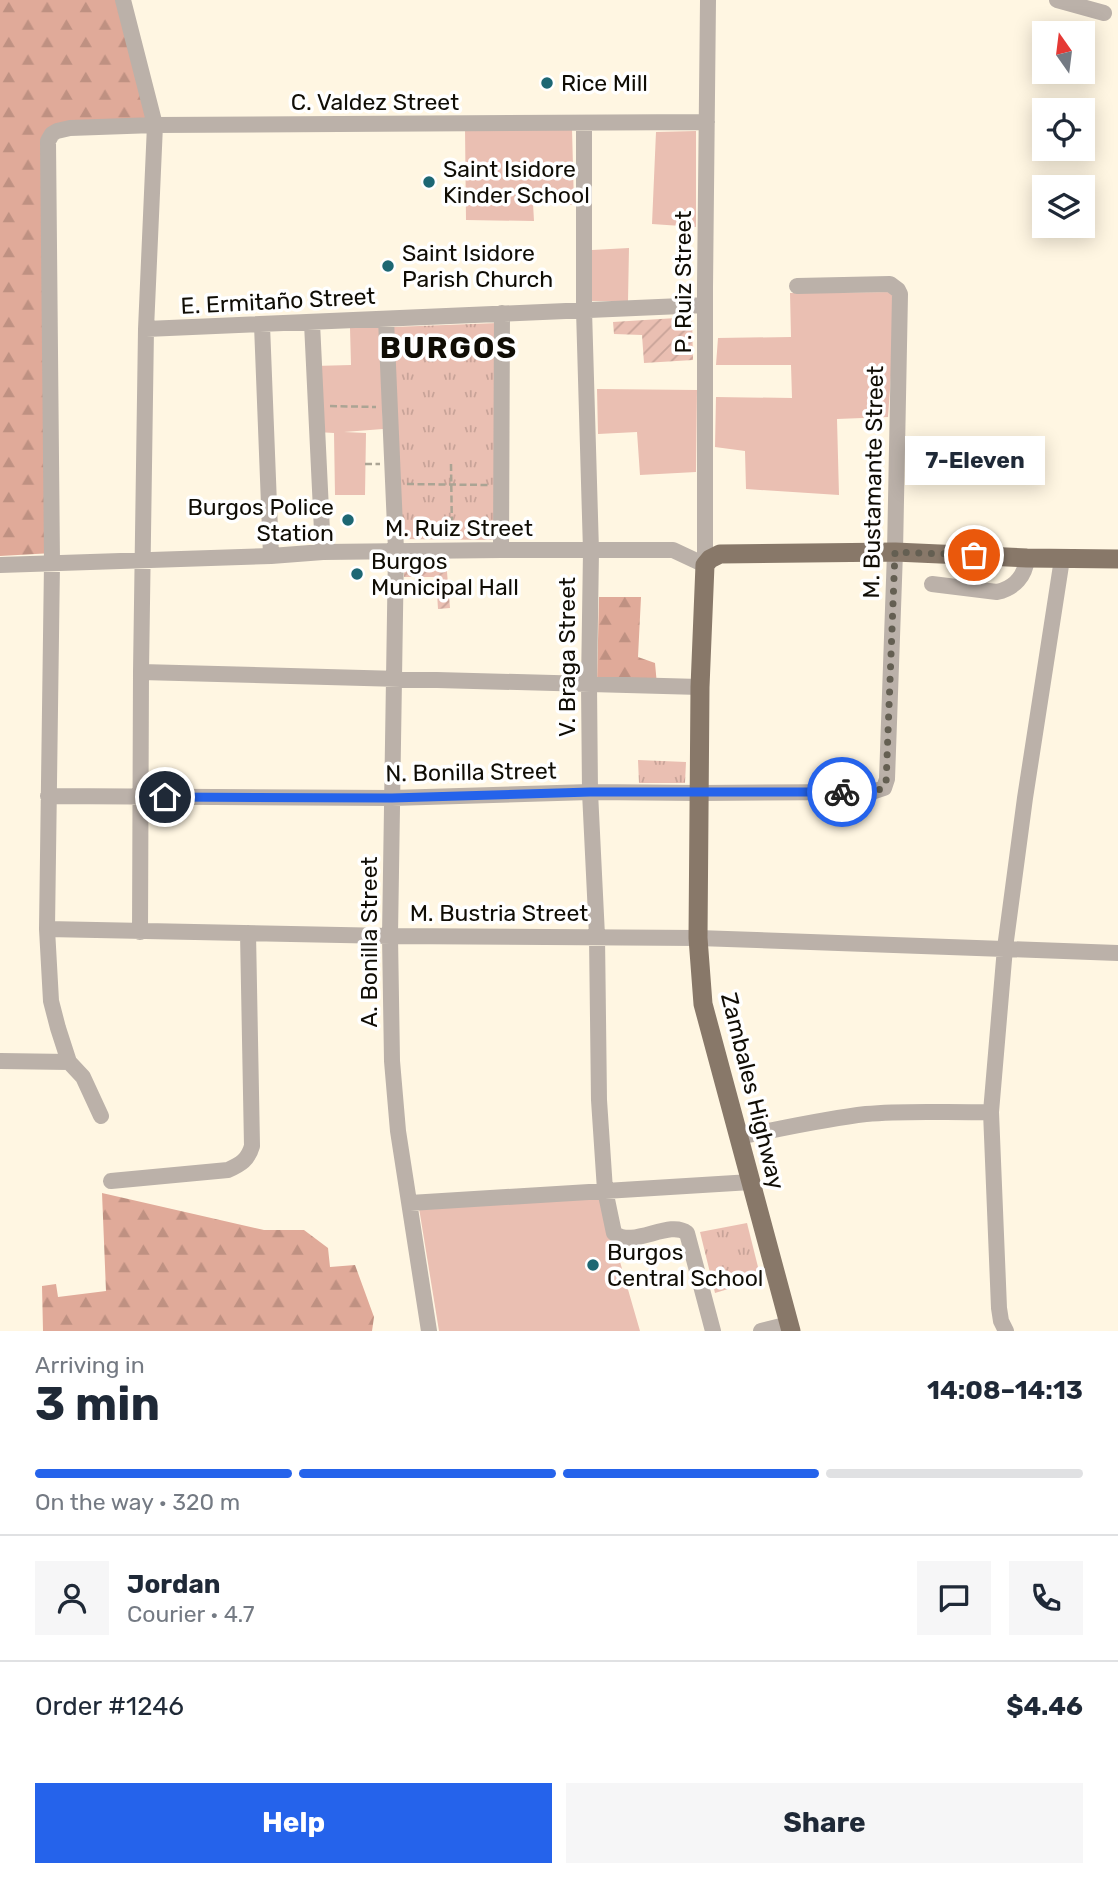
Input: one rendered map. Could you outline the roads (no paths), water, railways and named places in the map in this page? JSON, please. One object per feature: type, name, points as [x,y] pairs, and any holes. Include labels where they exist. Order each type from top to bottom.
[{"type":"main road","points":[[705,565],[720,554],[895,552],[1118,559]]},
{"type":"main road","name":"Zambales Highway","points":[[705,565],[700,687],[698,939],[703,1004],[790,1328]]},
{"type":"street","points":[[123,0],[155,125],[146,329],[140,932]]},
{"type":"street","name":"P. Ruiz Street","points":[[705,565],[708,0]]},
{"type":"street","points":[[1057,0],[1104,13]]},
{"type":"street","name":"C. Valdez Street","points":[[52,563],[48,141],[52,134],[70,128],[155,125],[707,122]]},
{"type":"street","name":"V. Braga Street","points":[[584,124],[584,310],[591,551],[590,792],[597,936],[599,1100],[605,1190],[616,1236],[629,1238],[679,1229],[687,1233],[713,1331]]},
{"type":"street","name":"M. Bustamante Street","points":[[797,286],[890,284],[897,288],[900,294],[887,779]]},
{"type":"street","name":"E. Ermitaño Street","points":[[146,329],[705,305]]},
{"type":"street","points":[[501,550],[502,313]]},
{"type":"street","name":"A. Bonilla Street","points":[[386,319],[396,550],[390,936],[392,1061],[398,1131],[429,1331]]},
{"type":"street","points":[[312,323],[323,552]]},
{"type":"street","points":[[262,325],[271,556]]},
{"type":"street","name":"M. Ruiz Street","points":[[0,565],[396,550],[674,550],[705,565]]},
{"type":"street","points":[[932,583],[997,592],[1005,590],[1023,575],[1027,558]]},
{"type":"street","points":[[1006,1331],[999,1308],[991,1112],[1005,948],[1062,558]]},
{"type":"street","points":[[52,563],[47,929],[51,1001],[69,1062],[83,1077],[101,1116]]},
{"type":"street","points":[[141,672],[700,687]]},
{"type":"street","name":"N. Bonilla Street","points":[[48,796],[392,798],[590,792],[872,792],[884,788],[887,779]]},
{"type":"street","name":"M. Bustria Street","points":[[47,929],[390,936],[597,936],[1118,953]]},
{"type":"street","points":[[111,1181],[228,1170],[239,1165],[249,1154],[248,933]]},
{"type":"street","points":[[0,1061],[69,1062]]},
{"type":"street","points":[[738,1137],[867,1114],[991,1112]]},
{"type":"street","points":[[410,1203],[751,1182]]},
{"type":"street","points":[[761,1331],[790,1328]]},
{"type":"place","name":"Rice Mill","points":[[547,83]]},
{"type":"place","name":"Saint Isidore Kinder School","points":[[429,182]]},
{"type":"place","name":"Saint Isidore Parish Church","points":[[388,266]]},
{"type":"place","name":"Burgos Police Station","points":[[348,520]]},
{"type":"place","name":"7-Eleven","points":[[974,555]]},
{"type":"place","name":"Burgos Municipal Hall","points":[[357,574]]},
{"type":"place","name":"Burgos Central School","points":[[593,1265]]},
{"type":"district","name":"BURGOS","points":[[449,348]]}]
